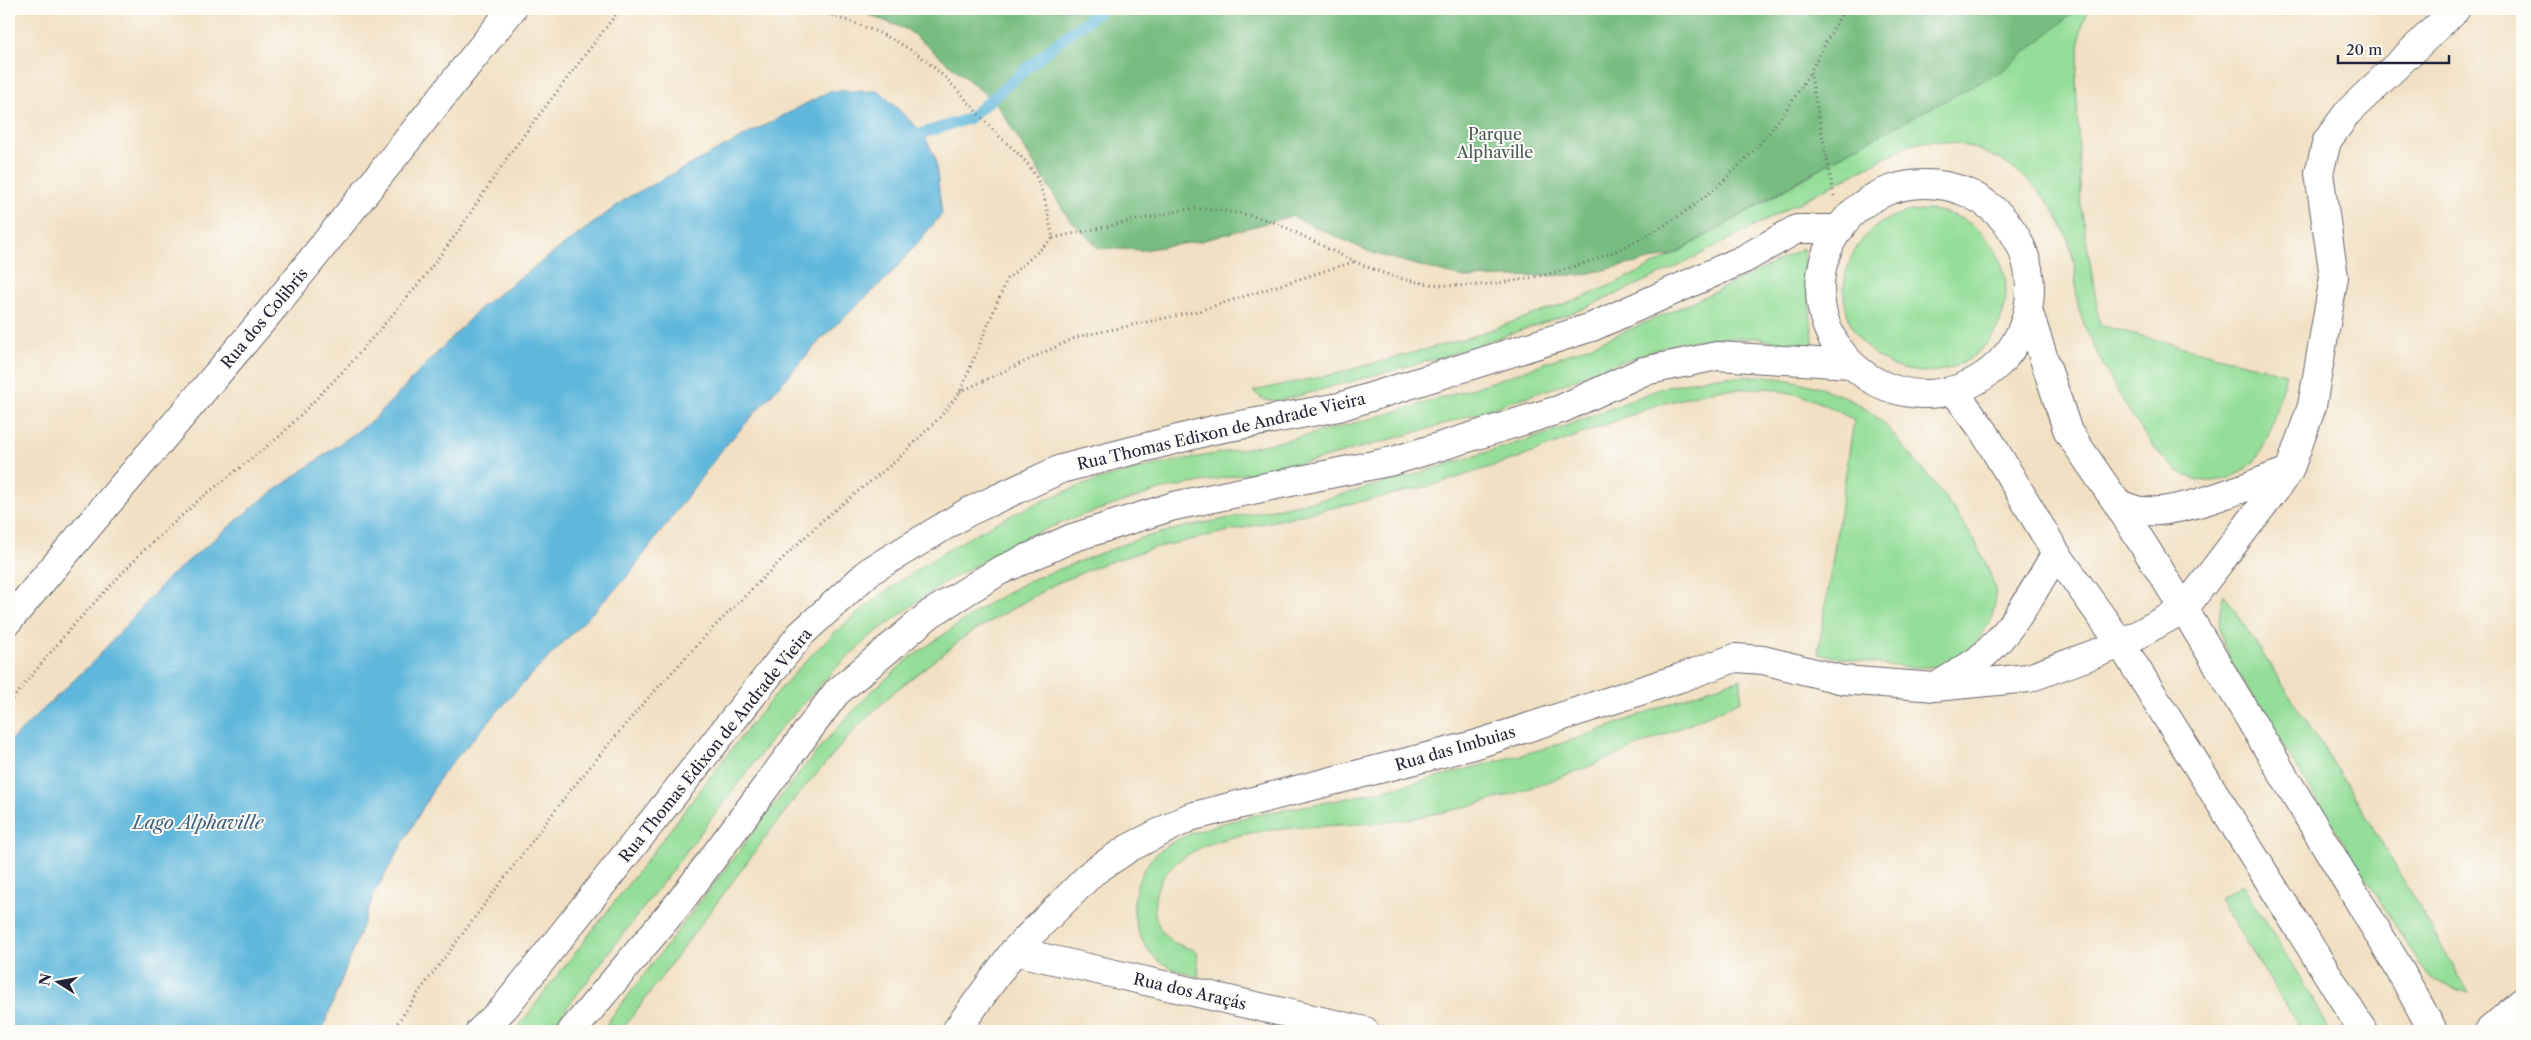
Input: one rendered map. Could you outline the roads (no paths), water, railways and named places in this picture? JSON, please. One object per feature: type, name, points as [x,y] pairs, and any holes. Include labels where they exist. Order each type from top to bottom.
[{"type":"street","name":"Rua dos Colibris","points":[[9,620],[278,302],[512,9]]},
{"type":"street","points":[[2184,609],[2289,471],[2312,406],[2334,277],[2319,173],[2328,141],[2348,112],[2456,9]]},
{"type":"street","points":[[2028,310],[2014,346],[2000,363],[1973,383],[1954,391],[1916,395],[1897,391],[1876,383],[1851,364],[1836,345],[1823,314],[1820,298],[1825,258],[1840,229],[1862,205],[1882,193],[1903,186],[1937,185],[1969,194],[1997,212],[2017,238],[2029,270],[2028,310],[2068,432],[2117,504],[2184,609],[2396,963],[2433,1031]]},
{"type":"street","name":"Rua Thomas Edixon de Andrade Vieira","points":[[480,1031],[504,1008],[801,634],[870,571],[968,512],[1061,469],[1212,430],[1339,406],[1592,326],[1744,259],[1797,229],[1840,229]]},
{"type":"street","points":[[572,1031],[680,902],[836,694],[930,614],[999,570],[1072,538],[1174,506],[1402,458],[1561,409],[1644,371],[1717,356],[1851,364]]},
{"type":"street","points":[[1954,391],[1983,430],[2056,553],[2121,644],[2363,1031]]},
{"type":"street","points":[[2117,504],[2143,511],[2175,508],[2209,500],[2289,471]]},
{"type":"street","points":[[1935,687],[1978,659],[1995,643],[2020,612],[2056,553]]},
{"type":"street","name":"Rua das Imbuias","points":[[956,1031],[1014,951],[1093,872],[1129,848],[1190,817],[1474,745],[1680,678],[1735,658],[1763,660],[1843,680],[1935,687],[2029,678],[2121,644],[2184,609]]},
{"type":"street","name":"Rua dos Araçás","points":[[1014,951],[1365,1031]]},
{"type":"street","points":[[2489,1031],[2522,1002]]},
{"type":"water","name":"Lago Alphaville","points":[[830,91],[879,91],[923,133],[935,157],[942,214],[890,275],[823,337],[721,451],[627,577],[514,693],[442,774],[375,892],[322,1031],[9,1031],[9,742],[94,661],[169,577],[259,502],[373,420],[481,307],[627,198]]},
{"type":"waterway","points":[[923,133],[968,119],[1057,43],[1103,9]]},
{"type":"park label","name":"Parque Alphaville","points":[[1495,143]]}]
